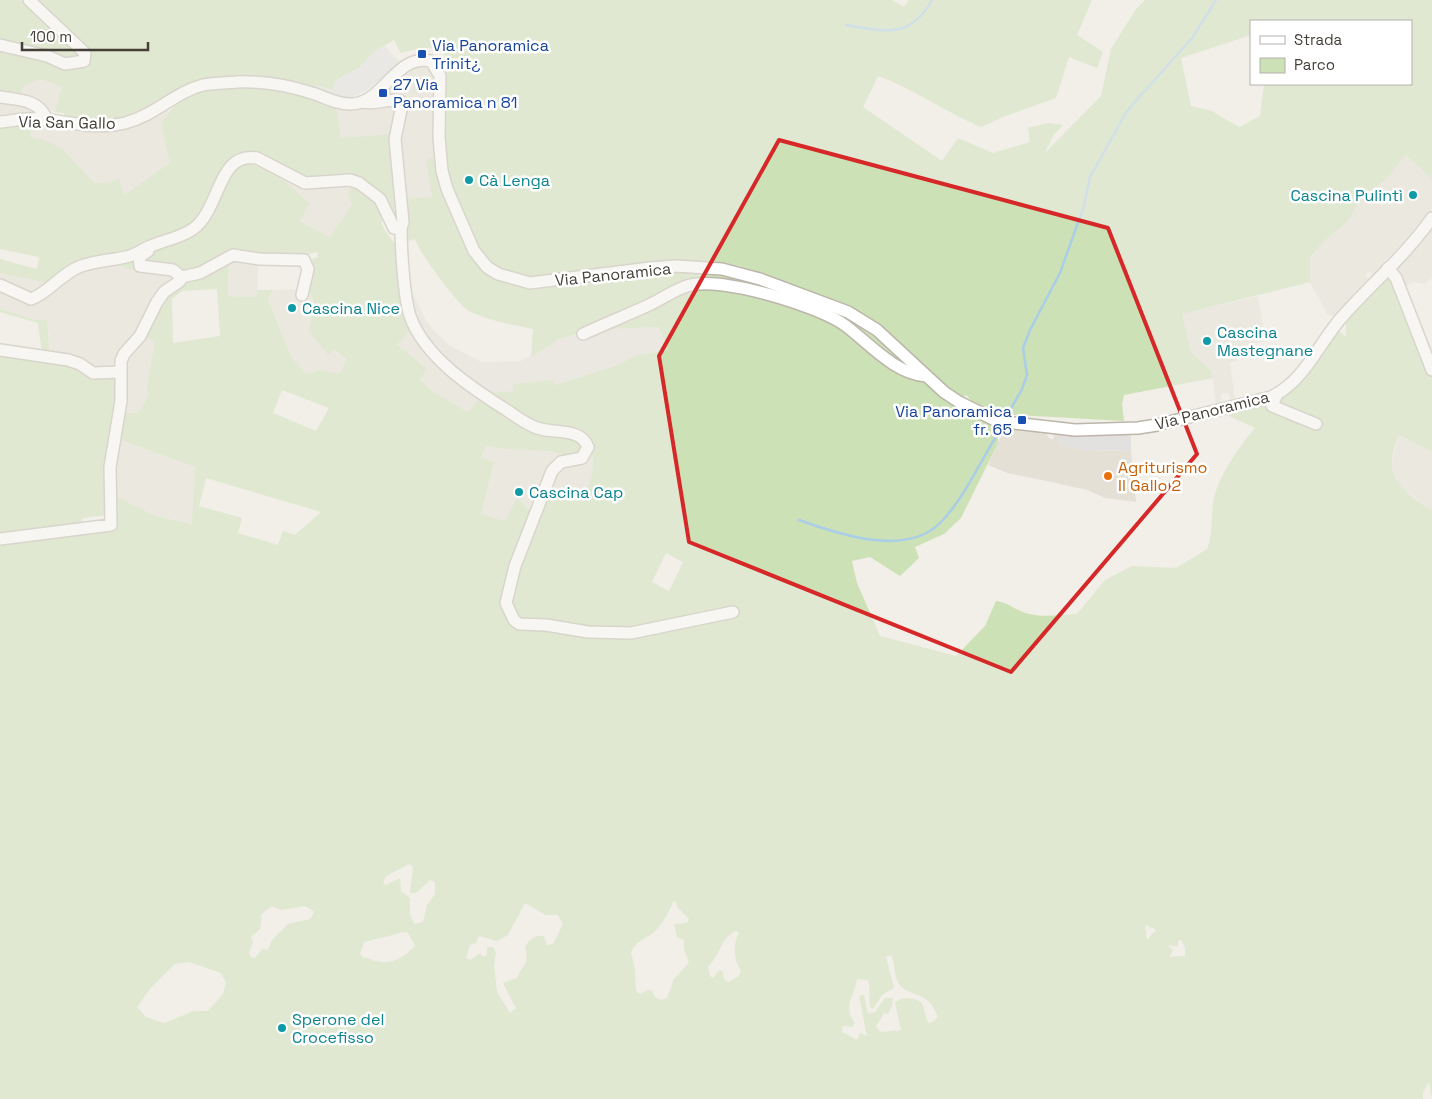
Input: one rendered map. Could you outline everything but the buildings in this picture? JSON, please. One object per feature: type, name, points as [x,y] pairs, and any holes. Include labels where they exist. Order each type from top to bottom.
[{"type":"street","points":[[0,45],[47,56],[65,64],[84,61],[85,53],[29,0]]},
{"type":"street","name":"Via Panoramica","points":[[362,102],[414,61],[422,59],[431,61],[434,64],[440,76],[439,137],[442,171],[447,189],[474,251],[487,267],[498,274],[530,282],[676,266],[739,272],[848,312],[877,330],[926,376],[959,402],[997,421],[1075,430],[1138,428],[1157,425],[1277,394],[1294,381],[1318,352],[1341,318],[1417,238],[1432,218]]},
{"type":"street","name":"Via San Gallo","points":[[0,122],[24,119],[100,126],[123,123],[146,116],[178,96],[202,85],[239,82],[273,84],[298,89],[343,104],[362,102],[373,104],[400,101],[402,105],[395,139],[403,222],[401,228]]},
{"type":"street","points":[[0,96],[35,103],[44,112],[46,120]]},
{"type":"street","points":[[0,286],[31,299],[41,296],[64,274],[83,265],[124,257],[165,242],[193,229],[212,207],[229,167],[235,162],[249,157],[257,158],[305,183],[350,180],[359,183],[380,199],[394,228],[401,228],[410,316],[421,336],[434,353],[484,396],[526,423],[546,430],[578,435],[588,447],[582,458],[561,462],[552,471],[515,566],[506,603],[514,620],[519,624],[546,624],[588,632],[631,633],[733,612]]},
{"type":"street","points":[[140,266],[139,257],[165,242]]},
{"type":"street","points":[[181,277],[200,273],[233,255],[259,259],[304,260],[316,255]]},
{"type":"street","points":[[124,257],[140,266],[173,270],[181,277]]},
{"type":"street","points":[[302,295],[308,269],[304,260]]},
{"type":"street","points":[[1388,268],[1396,278],[1432,370]]},
{"type":"street","points":[[0,539],[112,525],[109,476],[121,401],[120,372],[124,354],[140,336],[156,302],[164,292],[180,281],[181,277]]},
{"type":"street","name":"Via Panoramica","points":[[583,334],[688,285],[720,284],[775,296],[825,314],[844,325],[898,368],[914,375],[926,376]]},
{"type":"street","points":[[0,350],[68,360],[80,364],[92,373],[120,372]]},
{"type":"street","points":[[1277,394],[1272,406],[1316,424]]},
{"type":"highlighted area","points":[[779,140],[1108,228],[1197,454],[1011,672],[689,542],[659,356]]},
{"type":"shaded area","points":[[384,45],[400,63],[367,90],[352,97],[331,96],[313,91],[315,85],[333,90],[335,81],[360,67],[375,51]]},
{"type":"shaded area","points":[[420,66],[429,69],[435,82],[436,156],[426,160],[432,197],[404,199],[398,154],[402,122],[407,111],[405,98],[387,97],[383,92],[407,71]]},
{"type":"shaded area","points":[[40,79],[62,87],[55,112],[34,101],[16,97],[25,85]]},
{"type":"shaded area","points":[[0,100],[27,103],[40,113],[0,119]]},
{"type":"shaded area","points":[[395,104],[397,107],[392,134],[341,138],[337,110],[352,111]]},
{"type":"shaded area","points":[[170,109],[161,124],[170,163],[124,196],[109,183],[94,183],[64,150],[29,137],[32,121],[135,124]]},
{"type":"shaded area","points":[[1406,155],[1432,179],[1432,210],[1420,226],[1418,225],[1414,229],[1416,231],[1381,264],[1382,266],[1374,275],[1368,271],[1365,276],[1370,280],[1334,316],[1327,314],[1310,282],[1310,259],[1323,242],[1349,220],[1360,200],[1385,180]]},
{"type":"shaded area","points":[[280,177],[302,185],[352,185],[353,205],[330,237],[300,220],[310,203],[286,185]]},
{"type":"shaded area","points":[[1432,225],[1432,278],[1424,284],[1414,282],[1403,287],[1393,270]]},
{"type":"shaded area","points":[[229,260],[252,261],[258,268],[257,297],[228,296]]},
{"type":"shaded area","points":[[114,263],[145,272],[177,276],[132,340],[119,351],[118,370],[94,371],[50,355],[49,332],[36,320],[0,309],[0,273],[56,284],[85,268]]},
{"type":"shaded area","points":[[299,289],[310,293],[328,355],[333,350],[347,359],[339,374],[320,370],[306,374],[292,358],[268,300],[273,290]]},
{"type":"shaded area","points":[[414,296],[425,319],[436,333],[449,345],[481,362],[521,361],[559,339],[590,330],[659,327],[668,351],[637,355],[616,366],[553,385],[553,380],[513,384],[513,391],[484,393],[447,363],[423,334],[411,305]]},
{"type":"shaded area","points":[[1258,296],[1265,341],[1250,344],[1251,353],[1237,355],[1237,361],[1230,362],[1235,400],[1230,401],[1229,393],[1221,394],[1221,402],[1216,404],[1212,372],[1191,352],[1181,314]]},
{"type":"shaded area","points":[[412,328],[482,397],[467,412],[431,390],[420,379],[397,345]]},
{"type":"shaded area","points":[[143,335],[156,341],[147,387],[149,395],[138,413],[123,413],[125,357]]},
{"type":"shaded area","points":[[1006,425],[1046,430],[1048,437],[1053,440],[1055,431],[1061,431],[1059,444],[1083,450],[1131,451],[1136,502],[1105,498],[1087,490],[1007,473],[988,465]]},
{"type":"shaded area","points":[[1061,431],[1131,432],[1131,451],[1083,450],[1059,444]]},
{"type":"shaded area","points":[[1399,435],[1432,452],[1432,511],[1397,484],[1390,470]]},
{"type":"shaded area","points":[[118,439],[195,467],[193,524],[156,516],[111,494]]},
{"type":"shaded area","points":[[486,444],[505,449],[550,451],[563,455],[533,514],[505,521],[481,514],[494,463],[481,459]]},
{"type":"shaded area","points":[[591,451],[594,469],[584,501],[568,497],[549,487],[554,473]]},
{"type":"green space","points":[[0,0],[892,0],[904,7],[909,0],[1092,0],[1077,35],[1103,52],[1097,68],[1069,57],[1056,98],[981,127],[904,87],[878,76],[863,107],[942,161],[958,138],[993,153],[1030,142],[1028,128],[1049,123],[1063,125],[1053,136],[1045,153],[1101,96],[1111,49],[1136,9],[1145,0],[1432,0],[1432,179],[1406,155],[1385,180],[1360,200],[1349,220],[1323,242],[1310,258],[1310,282],[1182,314],[1191,352],[1212,372],[1213,378],[1124,395],[1122,404],[1124,421],[996,414],[979,409],[966,395],[962,398],[941,383],[881,326],[847,306],[740,266],[721,262],[676,261],[531,278],[519,277],[496,268],[480,254],[450,187],[443,138],[445,76],[449,62],[439,47],[416,49],[401,53],[394,40],[375,51],[360,67],[335,81],[333,90],[315,85],[313,91],[212,79],[148,112],[104,121],[64,118],[64,113],[55,112],[62,87],[40,79],[25,85],[16,97],[0,100]]},
{"type":"green space","points":[[217,88],[265,88],[312,96],[337,110],[341,138],[392,134],[399,220],[397,223],[374,188],[315,179],[286,168],[235,157],[218,177],[204,222],[217,207],[223,187],[237,166],[248,165],[268,169],[285,181],[310,203],[300,221],[330,237],[352,205],[348,194],[352,185],[373,198],[381,211],[382,225],[398,248],[412,328],[397,345],[427,369],[420,379],[431,390],[467,412],[482,397],[526,427],[576,438],[584,451],[571,457],[550,451],[505,449],[486,445],[481,458],[494,462],[481,514],[505,521],[517,498],[533,514],[508,600],[549,487],[568,497],[584,501],[593,463],[586,440],[543,427],[484,393],[513,391],[513,384],[553,380],[554,385],[616,366],[637,355],[668,350],[659,327],[590,330],[559,339],[531,357],[533,329],[484,317],[464,307],[431,266],[415,239],[405,242],[404,199],[432,197],[426,160],[436,156],[443,190],[466,247],[474,259],[504,283],[532,290],[676,270],[736,276],[843,314],[875,333],[922,380],[953,403],[995,425],[994,427],[998,429],[998,443],[961,518],[944,534],[915,547],[919,558],[900,576],[870,557],[852,561],[857,583],[880,636],[956,656],[985,626],[996,601],[1031,615],[1077,614],[1105,580],[1132,566],[1176,568],[1207,549],[1211,532],[1213,503],[1219,482],[1255,428],[1225,414],[1289,393],[1297,387],[1339,331],[1346,337],[1346,322],[1389,275],[1395,284],[1432,376],[1432,452],[1399,435],[1392,462],[1396,480],[1402,488],[1432,511],[1432,1099],[1429,1082],[1423,1092],[1423,1099],[0,1099],[0,353],[72,363],[117,376],[117,413],[107,515],[82,518],[83,531],[116,525],[111,494],[156,516],[192,524],[195,467],[118,439],[123,413],[138,413],[149,395],[147,387],[155,342],[143,335],[177,276],[123,267],[107,259],[48,283],[0,273],[0,259],[37,269],[39,257],[0,249],[0,125],[32,121],[30,137],[47,141],[64,150],[94,183],[109,183],[119,178],[124,195],[170,163],[161,124],[166,116],[184,99]],"holes":[[[317,252],[318,257],[311,260],[306,291],[310,293],[315,306],[309,330],[328,355],[334,350],[347,359],[339,374],[320,370],[306,374],[292,358],[268,300],[273,290],[257,290],[257,297],[228,296],[229,260],[303,256]],[[217,289],[220,336],[173,343],[172,299],[182,291]],[[282,390],[329,408],[316,431],[273,413]],[[206,478],[321,512],[295,535],[283,531],[278,545],[238,533],[242,518],[199,506]],[[666,553],[683,562],[669,591],[652,582]],[[409,864],[413,867],[410,893],[416,893],[430,880],[435,882],[435,894],[427,905],[423,922],[414,924],[410,914],[410,898],[401,891],[400,878],[386,885],[383,883],[386,876]],[[676,901],[677,907],[689,919],[687,923],[674,924],[677,937],[684,940],[684,949],[689,963],[674,979],[667,998],[661,1000],[655,997],[652,991],[648,990],[640,994],[636,991],[635,970],[631,952],[638,943],[656,930],[673,902]],[[525,903],[546,915],[558,915],[563,924],[553,944],[547,945],[544,936],[538,936],[530,940],[525,947],[527,958],[525,964],[517,978],[503,983],[516,1008],[510,1013],[497,992],[494,966],[496,953],[493,947],[487,947],[487,954],[484,957],[480,953],[471,960],[466,958],[470,945],[476,943],[479,936],[497,941],[508,935]],[[272,906],[281,910],[305,906],[314,911],[311,919],[288,924],[272,940],[268,950],[262,949],[255,958],[251,957],[249,953],[253,942],[251,937],[260,929],[262,914]],[[1145,925],[1156,931],[1150,936],[1149,940],[1147,939]],[[736,931],[739,933],[735,952],[736,961],[741,970],[739,976],[728,982],[724,979],[723,972],[719,970],[713,978],[710,976],[708,966],[716,957],[723,943]],[[402,932],[408,933],[415,946],[405,955],[389,962],[377,961],[363,957],[360,954],[364,942]],[[1181,940],[1185,947],[1185,956],[1169,957],[1173,951],[1168,945],[1178,947],[1178,941]],[[891,955],[898,982],[907,991],[929,1001],[938,1017],[933,1022],[928,1023],[922,1003],[912,999],[901,999],[895,1003],[901,1030],[881,1032],[876,1027],[884,1013],[888,1014],[893,998],[885,998],[875,1012],[868,1014],[864,995],[859,996],[867,1036],[860,1033],[857,1040],[842,1032],[843,1026],[852,1027],[855,1023],[851,1017],[849,1006],[857,979],[868,980],[870,1007],[873,1009],[882,995],[894,988],[886,957]],[[189,962],[221,973],[226,983],[223,994],[208,1011],[194,1011],[164,1023],[146,1017],[137,1007],[149,990],[175,964]]]},
{"type":"green space","points":[[0,309],[36,320],[47,320],[50,355],[42,352],[38,323],[0,312]]},
{"type":"waterway","points":[[846,25],[895,30],[915,22],[924,13],[932,0]]},
{"type":"waterway","points":[[1008,414],[1022,389],[1027,375],[1023,348],[1030,330],[1060,273],[1084,206],[1090,177],[1127,111],[1192,38],[1216,0]]},
{"type":"waterway","points":[[799,520],[833,531],[872,540],[910,539],[927,533],[941,522],[957,502],[997,435]]},
{"type":"place","name":"Via Panoramica Trinit¿","points":[[422,54]]},
{"type":"place","name":"27 Via Panoramica n 81","points":[[383,93]]},
{"type":"place","name":"Cà Lenga","points":[[469,180]]},
{"type":"place","name":"Cascina Pulintì","points":[[1413,195]]},
{"type":"place","name":"Cascina Nice","points":[[292,308]]},
{"type":"place","name":"Cascina Mastegnane","points":[[1207,341]]},
{"type":"place","name":"Via Panoramica fr. 65","points":[[1022,420]]},
{"type":"place","name":"Agriturismo Il Gallo 2","points":[[1108,476]]},
{"type":"place","name":"Cascina Cap","points":[[519,492]]},
{"type":"place","name":"Sperone del Crocefisso","points":[[282,1028]]}]
